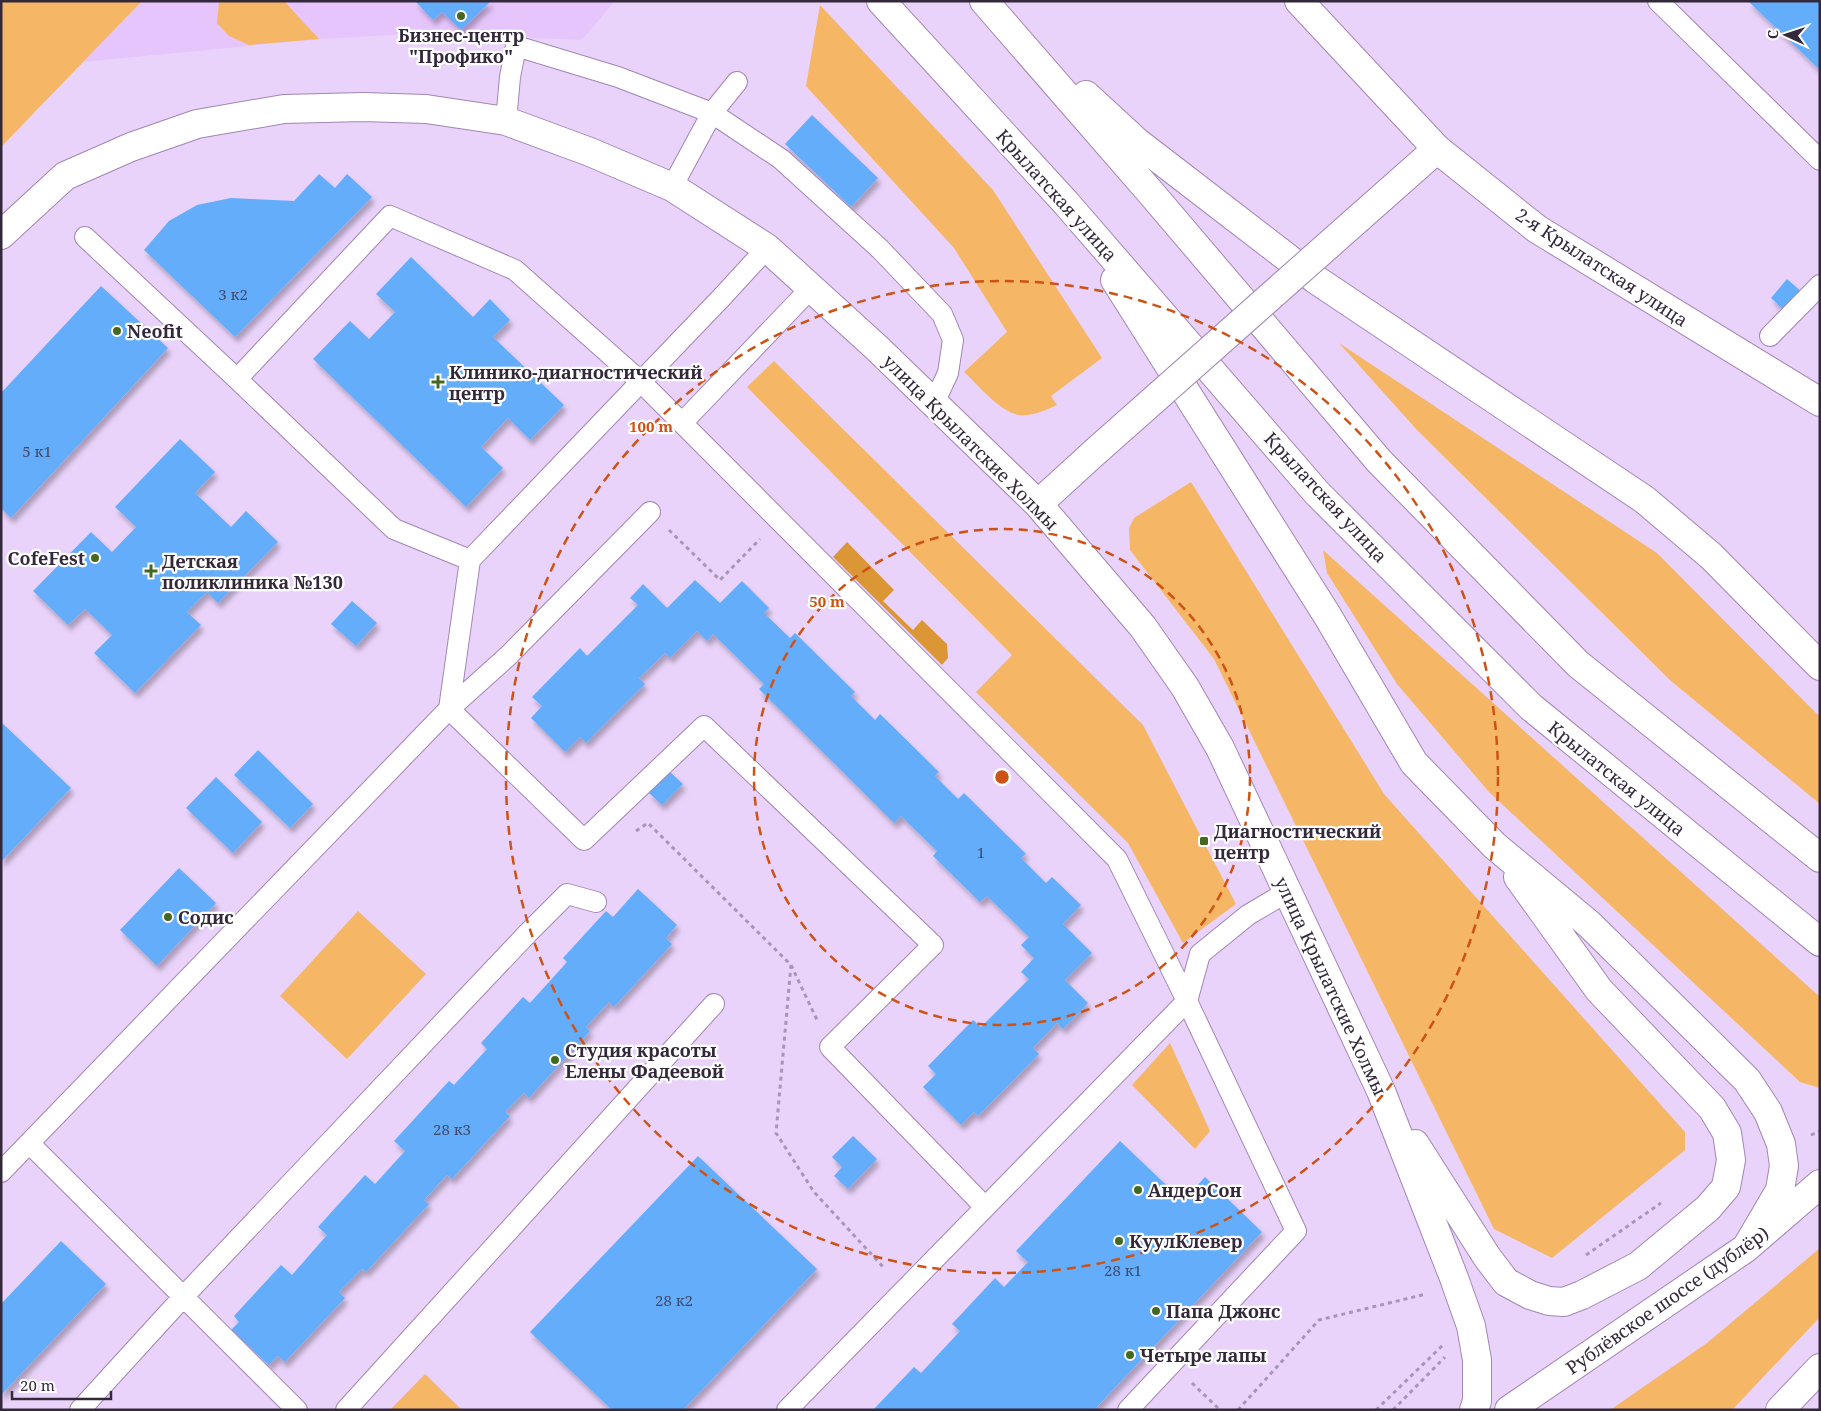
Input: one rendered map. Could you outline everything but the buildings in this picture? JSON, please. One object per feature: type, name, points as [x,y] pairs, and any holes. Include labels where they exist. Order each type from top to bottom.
[{"type":"main road","name":"Крылатская улица","points":[[881,1],[1066,203],[1317,493],[1531,707],[1820,942]]},
{"type":"main road","points":[[986,1],[1137,142],[1315,279],[1645,500],[1710,556],[1820,666]]},
{"type":"main road","points":[[986,1],[1379,461],[1578,664],[1820,858]]},
{"type":"main road","name":"2-я Крылатская улица","points":[[1299,1],[1437,149],[1537,229],[1820,402]]},
{"type":"main road","name":"улица Крылатские Холмы","points":[[1,234],[65,176],[131,147],[197,124],[284,109],[363,107],[426,109],[506,122],[590,152],[672,187],[767,248],[812,287],[1038,504],[1143,626],[1185,687],[1220,748],[1381,1091],[1471,1326],[1477,1360],[1477,1401],[1474,1410]]},
{"type":"main road","points":[[1038,504],[1437,149]]},
{"type":"main road","points":[[1066,203],[1321,607],[1414,763],[1495,846],[1589,924],[1747,1080],[1768,1112],[1782,1144],[1784,1166],[1780,1190],[1746,1248]]},
{"type":"main road","points":[[1381,1091],[1487,1257],[1506,1282],[1530,1295],[1549,1301],[1564,1302],[1582,1295],[1638,1266],[1708,1208],[1726,1187],[1731,1160],[1727,1133],[1712,1108],[1599,990],[1495,846]]},
{"type":"main road","name":"Рублёвское шоссе (дублёр)","points":[[1509,1410],[1746,1248],[1820,1184]]},
{"type":"main road","points":[[1780,1410],[1820,1368]]},
{"type":"lane","points":[[1658,1],[1820,160]]},
{"type":"lane","points":[[506,122],[510,77],[516,46],[618,77],[712,113],[781,159],[880,249],[942,314],[953,340],[948,373],[934,403]]},
{"type":"lane","points":[[672,187],[712,113],[737,82]]},
{"type":"lane","points":[[237,379],[390,216],[515,270],[640,381],[1117,859],[1188,1001],[1296,1231],[1128,1410]]},
{"type":"lane","points":[[85,237],[394,529],[470,560]]},
{"type":"lane","points":[[449,709],[470,560],[767,248]]},
{"type":"lane","points":[[1770,336],[1820,285]]},
{"type":"lane","points":[[682,424],[812,287]]},
{"type":"lane","points":[[1,1172],[449,709],[508,656],[650,512]]},
{"type":"lane","points":[[449,709],[584,840],[704,726],[932,945],[830,1047],[985,1207]]},
{"type":"lane","points":[[786,1410],[1188,1001],[1200,954],[1248,915],[1287,892]]},
{"type":"lane","points":[[80,1410],[184,1296],[567,894],[596,902]]},
{"type":"lane","points":[[346,1410],[714,1004]]},
{"type":"lane","points":[[29,1143],[298,1410]]},
{"type":"path","points":[[650,512],[720,580],[778,520]]},
{"type":"path","points":[[633,833],[648,824],[792,965],[830,1047]]},
{"type":"path","points":[[792,965],[776,1133],[814,1192],[904,1290]]},
{"type":"path","points":[[1238,1410],[1319,1320],[1426,1294]]},
{"type":"path","points":[[1376,1410],[1430,1356],[1448,1341]]},
{"type":"path","points":[[1171,1364],[1220,1410]]},
{"type":"shaded area","points":[[1,1],[142,1],[1,147]]},
{"type":"shaded area","points":[[142,1],[615,1],[582,40],[427,33],[319,39],[83,62]]},
{"type":"shaded area","points":[[219,1],[284,1],[319,39],[249,45],[229,36],[217,23]]},
{"type":"shaded area","points":[[820,5],[993,190],[1102,358],[1051,396],[1057,405],[1028,415],[1012,413],[997,404],[964,372],[1007,332],[954,248],[806,86]]},
{"type":"shaded area","points":[[1339,343],[1657,553],[1820,717],[1820,804],[1671,681],[1417,430]]},
{"type":"shaded area","points":[[774,361],[1143,725],[1236,904],[1183,943],[1128,843],[976,692],[1012,655],[747,387]]},
{"type":"shaded area","points":[[1191,482],[1384,794],[1685,1132],[1685,1150],[1552,1258],[1494,1229],[1214,659],[1130,550],[1129,528],[1134,518]]},
{"type":"shaded area","points":[[847,542],[894,590],[883,601],[913,630],[922,620],[947,644],[948,658],[942,665],[833,557]]},
{"type":"shaded area","points":[[1323,550],[1820,997],[1820,1088],[1800,1082],[1489,792],[1397,684],[1327,573]]},
{"type":"shaded area","points":[[358,911],[426,974],[347,1059],[280,996]]},
{"type":"shaded area","points":[[1170,1043],[1210,1131],[1195,1149],[1132,1085]]},
{"type":"shaded area","points":[[1820,1248],[1820,1317],[1732,1410],[1610,1410],[1707,1343]]},
{"type":"shaded area","points":[[425,1374],[462,1410],[390,1410]]},
{"type":"place","name":"Бизнес-центр \"Профико\"","points":[[461,16]]},
{"type":"place","name":"Neofit","points":[[117,331]]},
{"type":"place","name":"Клинико-диагностический центр","points":[[438,382]]},
{"type":"place","name":"CofeFest","points":[[95,558]]},
{"type":"place","name":"Детская поликлиника №130","points":[[151,571]]},
{"type":"place","name":"Диагностический центр","points":[[1204,841]]},
{"type":"place","name":"Содис","points":[[168,917]]},
{"type":"place","name":"Студия красоты Елены Фадеевой","points":[[555,1060]]},
{"type":"place","name":"АндерСон","points":[[1138,1190]]},
{"type":"place","name":"КуулКлевер","points":[[1119,1241]]},
{"type":"place","name":"Папа Джонс","points":[[1156,1311]]},
{"type":"place","name":"Четыре лапы","points":[[1130,1355]]}]
